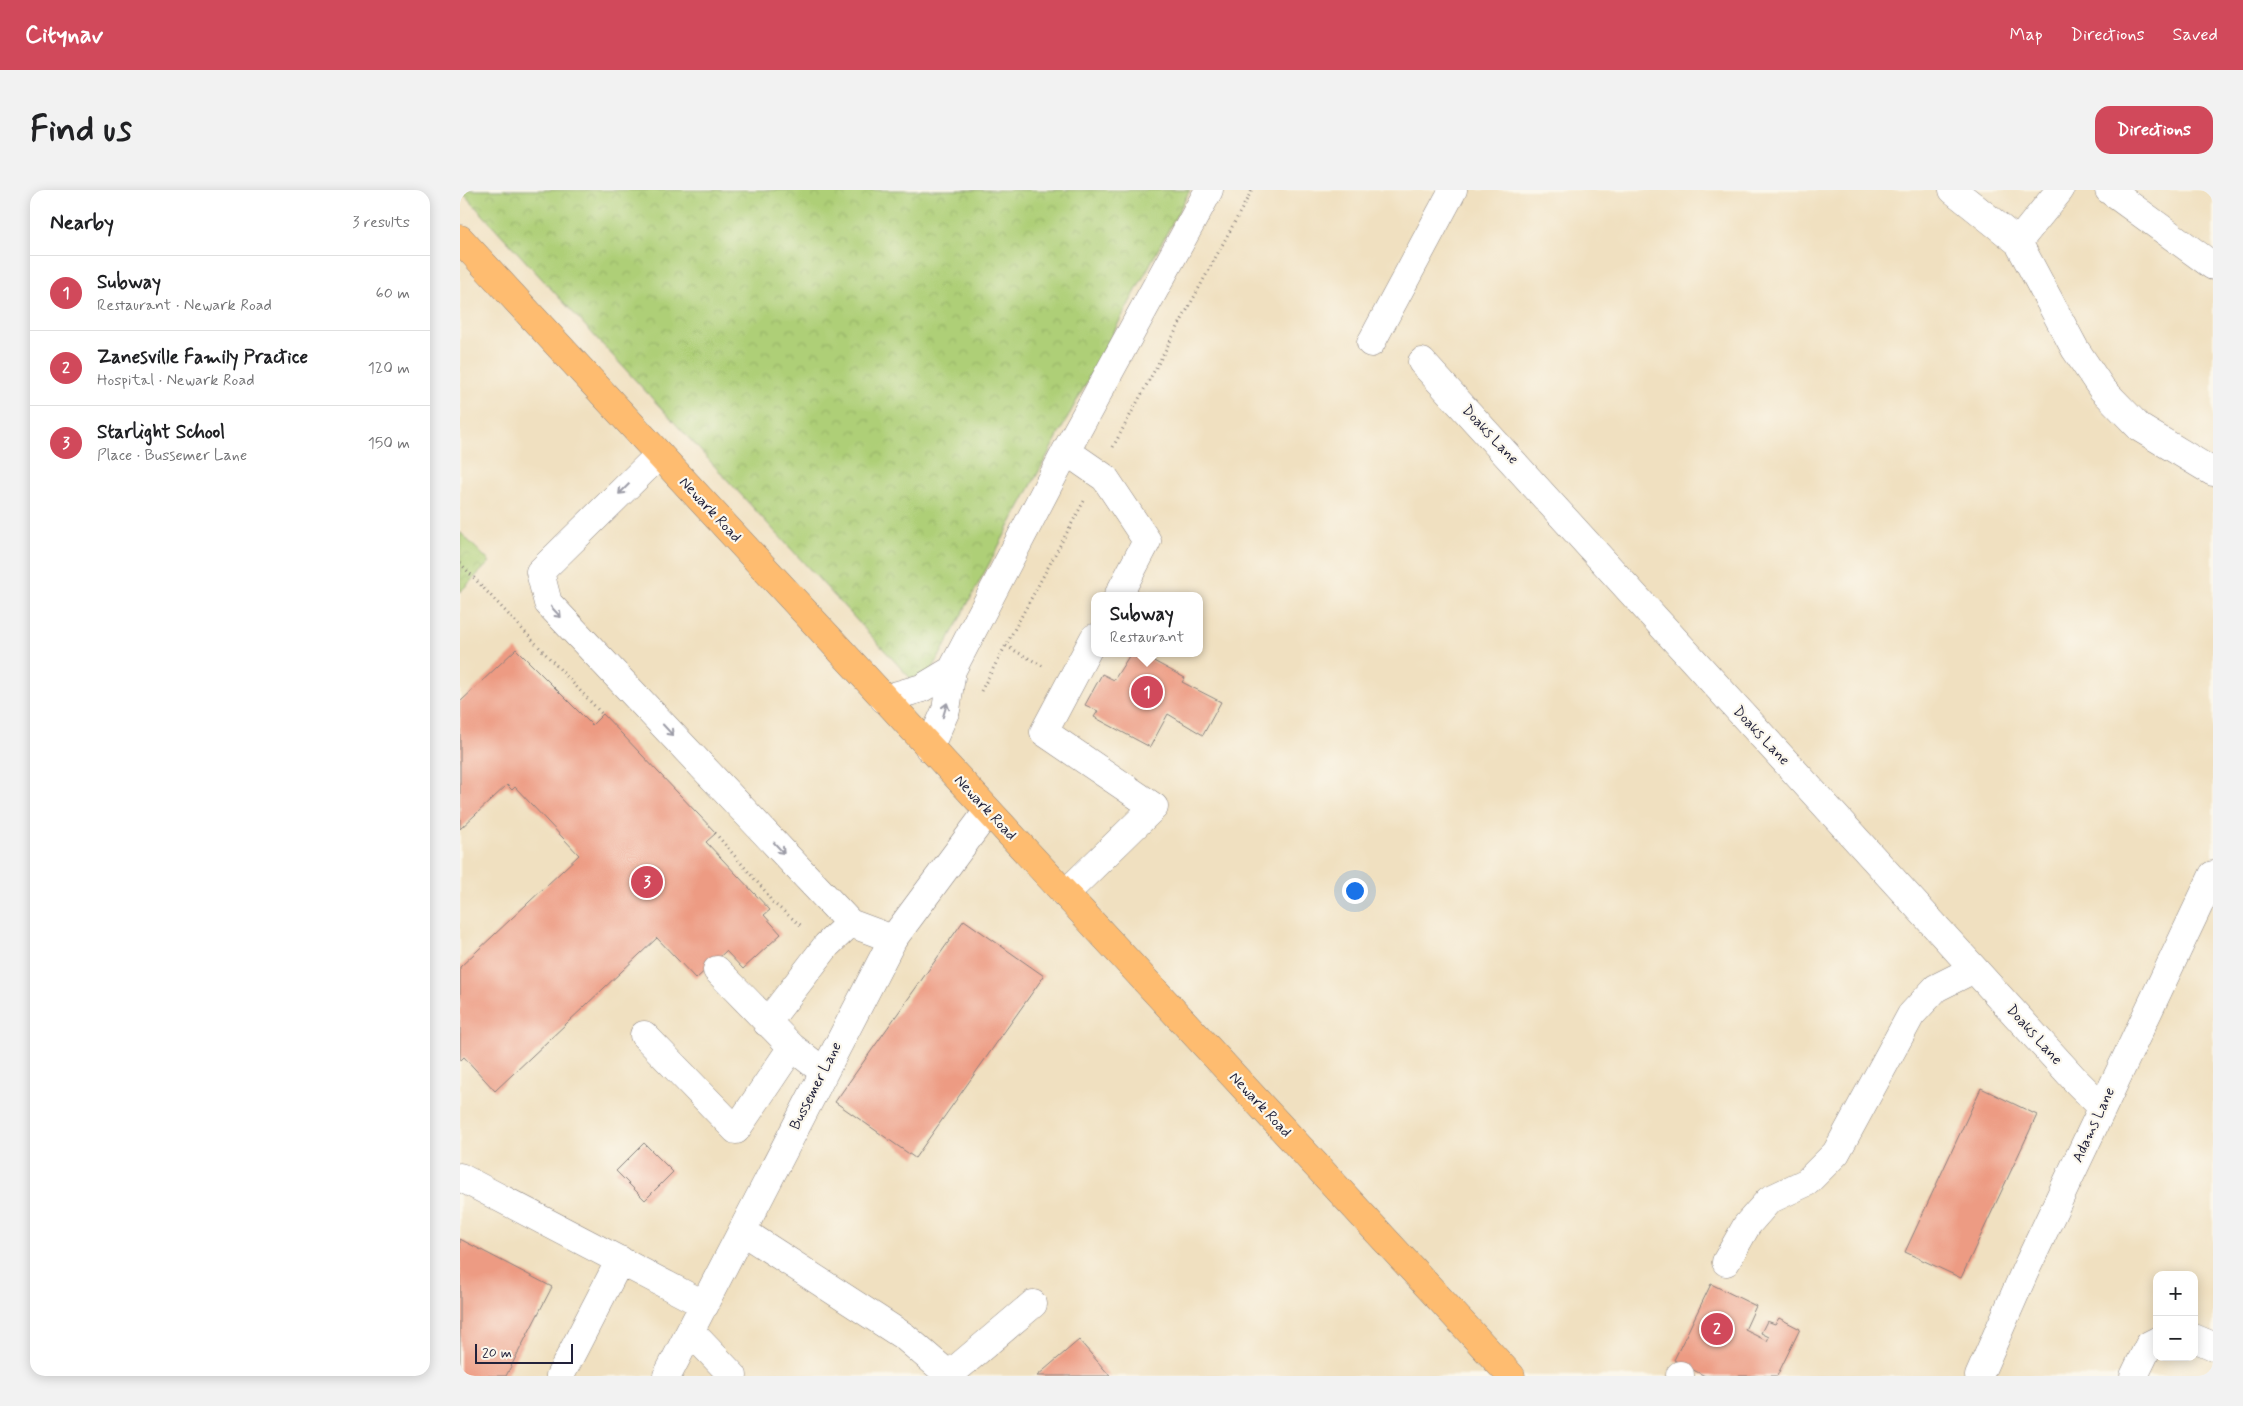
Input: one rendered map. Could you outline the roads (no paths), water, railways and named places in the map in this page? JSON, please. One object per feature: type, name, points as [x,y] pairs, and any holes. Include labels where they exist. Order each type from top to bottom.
[{"type":"main road","name":"Newark Road","points":[[460,239],[1511,1376]]},
{"type":"street","points":[[929,748],[946,710],[952,670],[1066,452],[1209,190]]},
{"type":"street","points":[[1371,343],[1453,190]]},
{"type":"street","points":[[1954,190],[2018,242],[2075,350],[2102,389],[2140,428],[2213,472]]},
{"type":"street","points":[[2018,242],[2060,190]]},
{"type":"street","points":[[2109,190],[2213,266]]},
{"type":"street","name":"Doaks Lane","points":[[1422,362],[2102,1108]]},
{"type":"street","points":[[1066,452],[1105,478],[1148,541],[1120,592]]},
{"type":"street","points":[[659,455],[540,572],[548,604],[850,923],[893,939]]},
{"type":"street","points":[[1065,894],[1154,807],[1044,732],[1091,644]]},
{"type":"street","points":[[884,699],[922,688],[952,670]]},
{"type":"street","name":"Bussemer Lane","points":[[667,1376],[893,939],[988,811]]},
{"type":"street","name":"Adams Lane","points":[[1979,1376],[2102,1108],[2213,875]]},
{"type":"street","points":[[767,1023],[827,946],[850,923]]},
{"type":"street","points":[[1726,1262],[1747,1225],[1769,1200],[1807,1182],[1836,1153],[1911,1015],[1936,988],[1974,969]]},
{"type":"street","points":[[717,970],[792,1047],[824,1072]]},
{"type":"street","points":[[644,1035],[736,1130],[792,1047]]},
{"type":"street","points":[[460,1177],[705,1305]]},
{"type":"street","points":[[742,1231],[905,1337],[948,1376],[1033,1304]]},
{"type":"street","points":[[560,1376],[620,1260]]},
{"type":"street","points":[[691,1332],[733,1376]]},
{"type":"street","points":[[2198,1340],[2213,1346]]},
{"type":"street","points":[[2134,1376],[2149,1345],[2153,1343]]},
{"type":"place","name":"Subway","points":[[1147,692]]},
{"type":"place","name":"Starlight School","points":[[647,882]]},
{"type":"place","name":"Zanesville Family Practice","points":[[1717,1329]]}]
